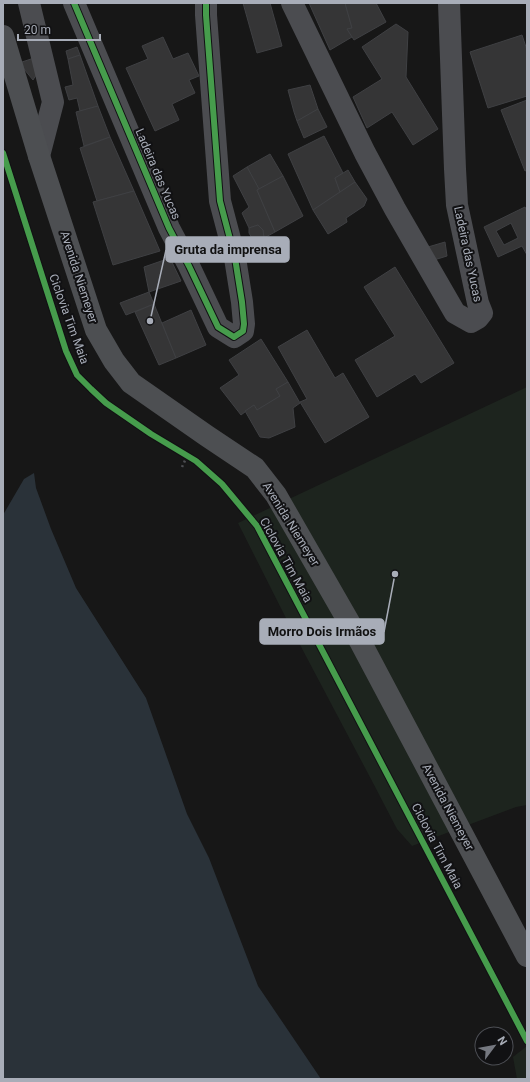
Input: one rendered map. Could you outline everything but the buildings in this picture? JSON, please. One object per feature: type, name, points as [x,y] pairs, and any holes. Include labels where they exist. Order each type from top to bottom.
[{"type":"main road","name":"Avenida Niemeyer","points":[[3,36],[38,156],[96,330],[114,361],[131,383],[255,468],[276,495],[361,642],[527,956]]},
{"type":"street","points":[[29,3],[53,102],[38,156]]},
{"type":"street","name":"Ladeira das Yucas","points":[[74,3],[169,228],[218,327],[234,337],[243,331],[244,324],[235,258],[220,201],[206,23],[206,3]]},
{"type":"street","name":"Ladeira das Yucas","points":[[292,3],[365,153],[395,209],[455,313],[471,322],[478,318],[482,313],[457,205],[449,3]]},
{"type":"path","points":[[183,453],[196,461]]},
{"type":"shaded area","points":[[527,387],[527,805],[516,807],[412,846],[397,829],[289,624],[238,523]]},
{"type":"shaded area","points":[[34,473],[36,488],[51,529],[76,588],[146,698],[187,814],[209,858],[258,986],[321,1079],[3,1079],[3,515],[24,479]]},
{"type":"shaded area","points":[[527,1046],[527,1079],[517,1079],[514,1056]]},
{"type":"cycle path","points":[[74,3],[169,228],[218,327],[234,337],[243,331],[244,324],[235,258],[220,201],[206,3]]},
{"type":"cycle path","name":"Ciclovia Tim Maia","points":[[3,153],[66,351],[77,375],[106,403],[151,434],[196,461],[222,484],[257,526],[527,1041]]},
{"type":"place","name":"Gruta da imprensa","points":[[150,321]]},
{"type":"place","name":"Morro Dois Irmãos","points":[[395,574]]}]
